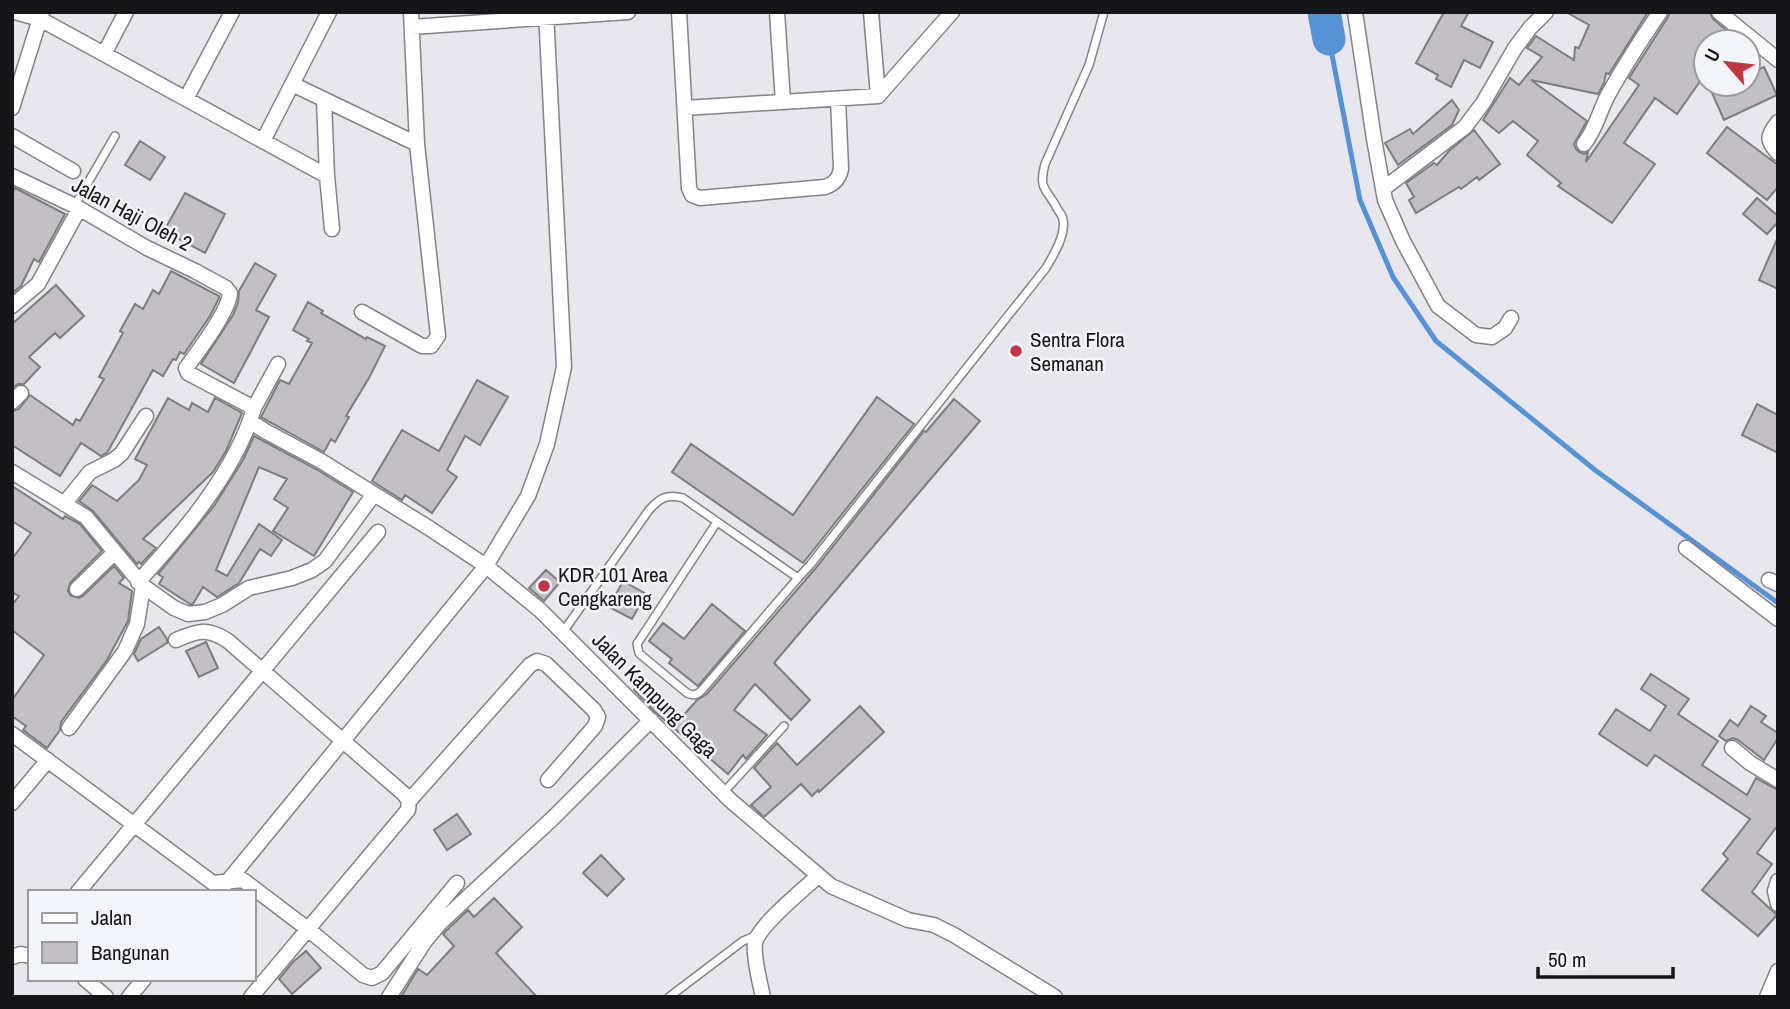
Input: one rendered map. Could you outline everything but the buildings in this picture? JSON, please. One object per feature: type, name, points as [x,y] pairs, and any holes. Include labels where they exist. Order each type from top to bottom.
[{"type":"street","points":[[15,12],[41,16],[104,54],[327,176]]},
{"type":"street","points":[[104,54],[126,12]]},
{"type":"street","points":[[186,99],[232,12]]},
{"type":"street","points":[[263,141],[329,12]]},
{"type":"street","points":[[362,312],[422,346],[430,346],[438,336],[417,144],[411,20],[628,12]]},
{"type":"street","points":[[679,12],[689,188],[692,195],[700,198],[825,187],[833,183],[838,179],[841,169],[838,99]]},
{"type":"street","points":[[777,12],[783,102]]},
{"type":"street","points":[[871,12],[878,96]]},
{"type":"street","points":[[685,108],[878,96],[952,12]]},
{"type":"street","points":[[1355,12],[1385,200],[1403,241],[1438,306],[1476,335],[1492,337],[1505,328],[1511,318]]},
{"type":"street","points":[[1383,189],[1465,127],[1530,28],[1546,12]]},
{"type":"street","points":[[1584,144],[1593,132],[1602,107],[1626,61],[1660,12]]},
{"type":"street","points":[[1719,12],[1778,60]]},
{"type":"street","points":[[224,886],[486,566],[528,496],[547,444],[564,367],[546,15]]},
{"type":"street","points":[[12,108],[41,16]]},
{"type":"street","points":[[292,84],[417,144]]},
{"type":"street","points":[[324,100],[332,229]]},
{"type":"street","points":[[1778,122],[1769,134],[1769,141],[1778,153]]},
{"type":"street","points":[[12,136],[73,172]]},
{"type":"street","name":"Jalan Haji Oleh 2","points":[[12,176],[77,207],[147,248],[226,288],[230,293]]},
{"type":"street","points":[[12,306],[38,284],[77,207]]},
{"type":"street","name":"Jalan Kampung Gaga","points":[[230,293],[227,304],[187,368],[188,373],[252,415],[265,431],[321,461],[486,566],[563,632],[723,793],[831,886],[908,920],[934,925],[954,934],[1055,997]]},
{"type":"street","points":[[69,728],[125,651],[136,624],[141,584],[222,477],[278,365]]},
{"type":"street","points":[[64,504],[90,472],[122,453],[146,416]]},
{"type":"street","points":[[12,472],[86,517],[141,584],[174,608],[188,614],[199,614],[222,605],[249,588],[292,578],[312,570],[325,561],[374,494]]},
{"type":"street","points":[[80,890],[378,532]]},
{"type":"street","points":[[1686,548],[1778,619]]},
{"type":"street","points":[[77,589],[115,552]]},
{"type":"street","points":[[176,640],[196,631],[215,632],[228,640],[410,801]]},
{"type":"street","points":[[251,997],[408,810],[410,801],[530,665],[537,661],[546,664],[594,709],[598,717],[594,726],[548,780]]},
{"type":"street","points":[[389,997],[440,922],[553,817],[651,720]]},
{"type":"street","points":[[12,734],[213,883],[224,886],[243,880],[363,975],[372,978],[382,973],[457,883]]},
{"type":"street","points":[[1731,748],[1750,764],[1778,780]]},
{"type":"street","points":[[12,803],[48,760]]},
{"type":"street","points":[[763,997],[755,951],[758,935],[818,876]]},
{"type":"street","points":[[1778,881],[1775,891],[1778,904]]},
{"type":"street","points":[[1767,997],[1778,971]]},
{"type":"street","points":[[87,981],[106,997]]},
{"type":"street","points":[[129,997],[142,981]]},
{"type":"lane","points":[[717,522],[637,644],[641,655],[692,695],[702,690],[819,554],[1046,268],[1057,249],[1063,220],[1042,187],[1041,177],[1089,65],[1104,12]]},
{"type":"lane","points":[[77,207],[115,136]]},
{"type":"lane","points":[[563,632],[649,510],[659,500],[673,496],[683,498],[798,578]]},
{"type":"lane","points":[[723,793],[784,726]]},
{"type":"lane","points":[[669,997],[743,941],[758,935]]},
{"type":"waterway","points":[[1324,12],[1329,39]]},
{"type":"waterway","points":[[1329,39],[1360,200],[1393,277],[1436,341],[1595,470],[1778,603]]},
{"type":"place","name":"Sentra Flora Semanan","points":[[1016,351]]},
{"type":"place","name":"KDR 101 Area Cengkareng","points":[[544,586]]}]
